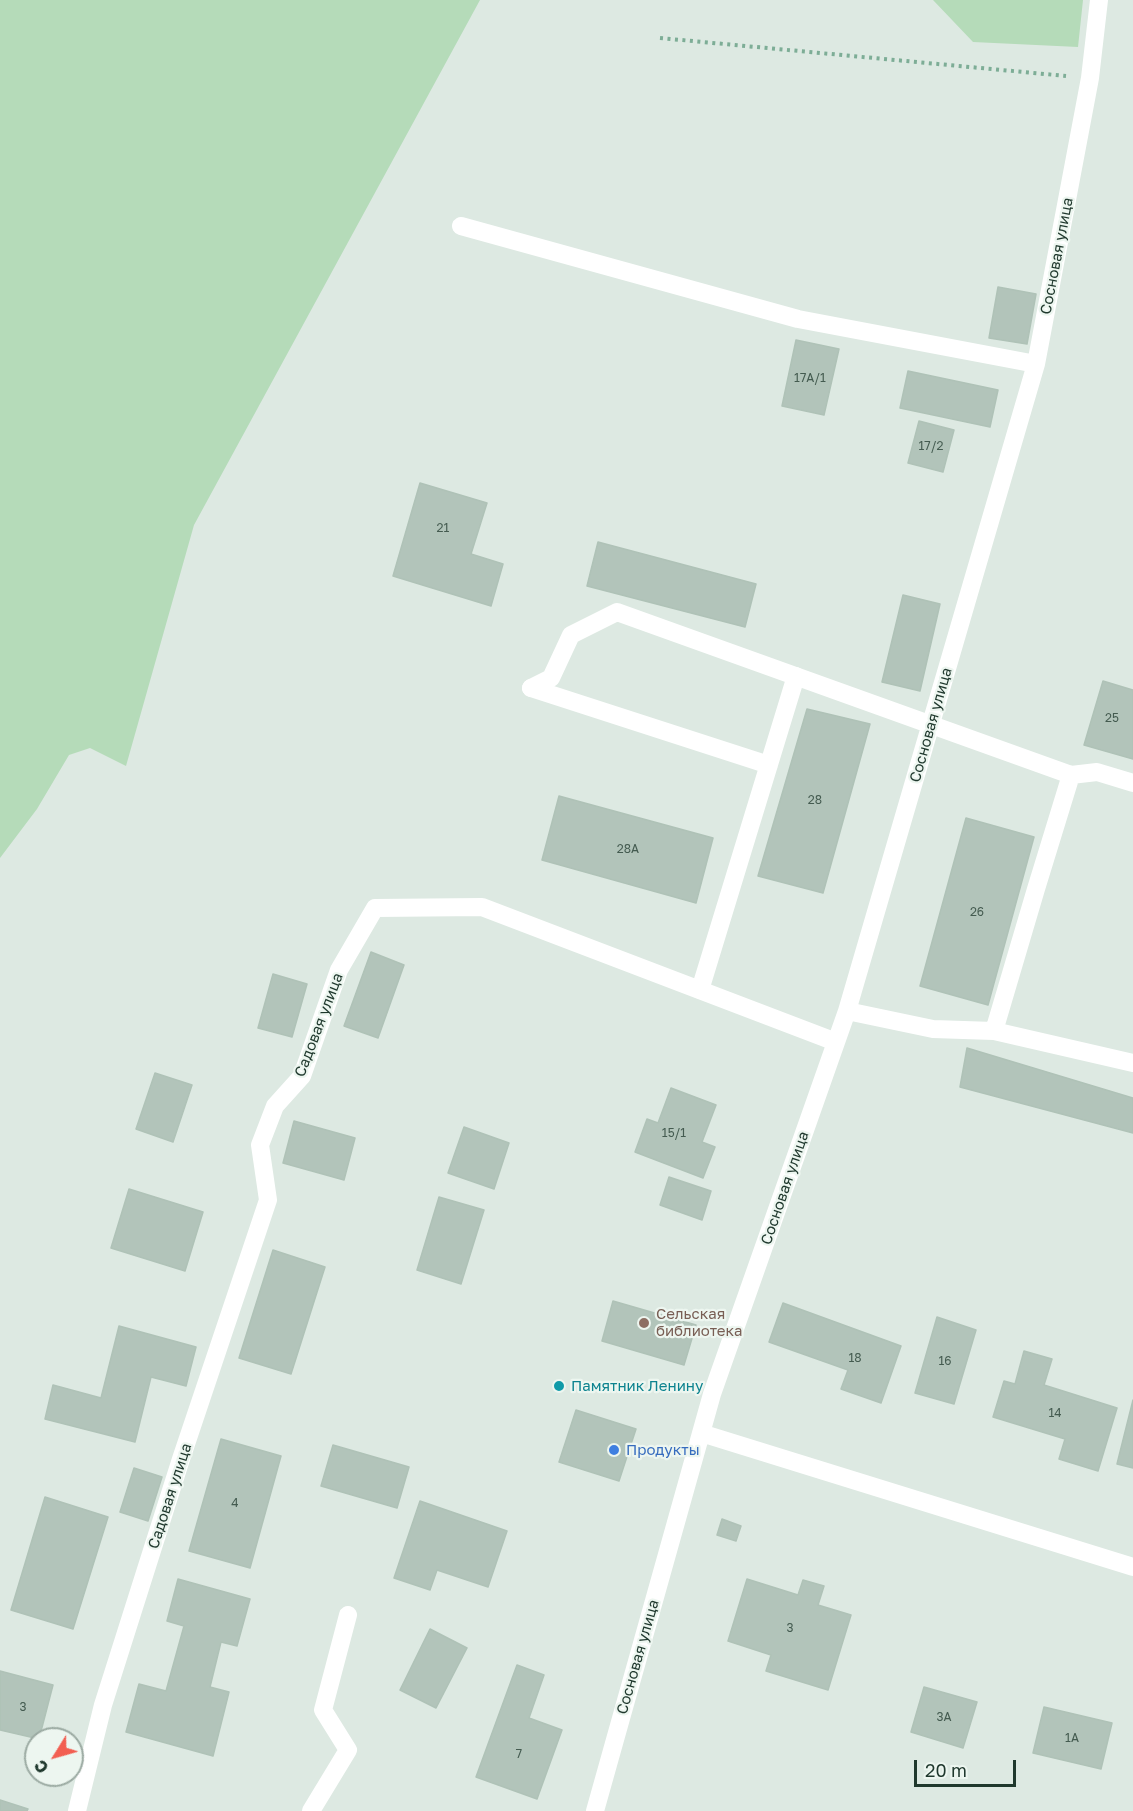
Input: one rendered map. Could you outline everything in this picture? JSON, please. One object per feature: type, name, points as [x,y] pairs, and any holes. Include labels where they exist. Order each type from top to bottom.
[{"type":"street","name":"Сосновая улица","points":[[595,1811],[712,1394],[847,1011],[1036,364],[1090,78],[1099,0]]},
{"type":"street","points":[[460,226],[798,319],[1036,364]]},
{"type":"street","points":[[769,765],[531,688],[551,678],[571,635],[617,612],[1071,775],[1097,772],[1133,783]]},
{"type":"street","points":[[700,990],[796,676]]},
{"type":"street","points":[[994,1031],[1071,775]]},
{"type":"street","name":"Садовая улица","points":[[76,1811],[103,1705],[181,1460],[268,1200],[260,1146],[275,1106],[302,1076],[339,970],[375,908],[482,907],[836,1042]]},
{"type":"street","points":[[847,1011],[933,1029],[994,1031],[1133,1063]]},
{"type":"street","points":[[701,1433],[1133,1567]]},
{"type":"street","points":[[311,1811],[348,1750],[323,1710],[348,1615]]},
{"type":"path","points":[[660,38],[1090,78]]},
{"type":"green space","points":[[0,0],[480,0],[194,525],[126,766],[90,748],[69,755],[37,809],[0,858]]},
{"type":"green space","points":[[933,0],[1083,0],[1078,47],[973,42]]},
{"type":"building","points":[[998,287],[1036,294],[1027,344],[989,338]]},
{"type":"building","points":[[796,340],[839,349],[824,415],[782,406]]},
{"type":"building","points":[[908,371],[998,390],[990,427],[900,408]]},
{"type":"building","points":[[919,421],[954,430],[943,472],[908,463]]},
{"type":"building","points":[[420,483],[487,503],[471,554],[503,564],[491,606],[393,576]]},
{"type":"building","points":[[598,542],[756,584],[745,627],[587,586]]},
{"type":"building","points":[[903,595],[940,604],[920,691],[882,682]]},
{"type":"building","points":[[1103,681],[1133,690],[1133,759],[1084,745]]},
{"type":"building","points":[[807,709],[870,724],[823,893],[758,876]]},
{"type":"building","points":[[559,796],[713,838],[696,903],[542,860]]},
{"type":"building","points":[[966,818],[1034,837],[988,1005],[920,986]]},
{"type":"building","points":[[371,952],[404,965],[378,1038],[344,1026]]},
{"type":"building","points":[[273,974],[307,984],[292,1037],[258,1028]]},
{"type":"building","points":[[967,1048],[1133,1098],[1133,1133],[960,1087]]},
{"type":"building","points":[[155,1073],[192,1085],[173,1142],[136,1129]]},
{"type":"building","points":[[671,1088],[716,1105],[702,1142],[715,1147],[703,1178],[635,1152],[647,1119],[658,1123]]},
{"type":"building","points":[[294,1121],[355,1138],[344,1180],[283,1163]]},
{"type":"building","points":[[464,1127],[509,1143],[494,1189],[448,1173]]},
{"type":"building","points":[[669,1177],[711,1191],[702,1220],[660,1205]]},
{"type":"building","points":[[129,1189],[203,1212],[185,1271],[111,1248]]},
{"type":"building","points":[[439,1197],[484,1210],[461,1284],[417,1270]]},
{"type":"building","points":[[273,1250],[325,1267],[291,1374],[239,1358]]},
{"type":"building","points":[[613,1301],[696,1325],[684,1365],[602,1341]]},
{"type":"building","points":[[783,1303],[901,1346],[881,1403],[841,1389],[848,1370],[769,1342]]},
{"type":"building","points":[[937,1317],[976,1330],[954,1404],[915,1393]]},
{"type":"building","points":[[119,1326],[196,1347],[186,1386],[151,1377],[135,1442],[45,1419],[53,1385],[101,1398]]},
{"type":"building","points":[[1024,1351],[1052,1359],[1044,1385],[1117,1408],[1098,1471],[1059,1459],[1065,1439],[993,1417],[1004,1381],[1015,1384]]},
{"type":"building","points":[[1133,1400],[1133,1468],[1117,1464]]},
{"type":"building","points":[[576,1410],[636,1429],[619,1481],[559,1462]]},
{"type":"building","points":[[221,1439],[281,1456],[250,1568],[189,1551]]},
{"type":"building","points":[[333,1445],[409,1467],[397,1508],[321,1486]]},
{"type":"building","points":[[134,1468],[162,1477],[148,1521],[120,1512]]},
{"type":"building","points":[[45,1497],[108,1517],[73,1629],[11,1610]]},
{"type":"building","points":[[420,1501],[507,1531],[488,1587],[437,1570],[430,1590],[394,1578]]},
{"type":"building","points":[[722,1519],[741,1526],[736,1541],[717,1535]]},
{"type":"building","points":[[178,1579],[250,1599],[237,1646],[221,1642],[210,1687],[229,1692],[213,1756],[126,1732],[139,1684],[166,1691],[184,1626],[167,1621]]},
{"type":"building","points":[[747,1579],[798,1595],[803,1580],[824,1586],[818,1605],[851,1615],[828,1690],[766,1671],[771,1655],[728,1641]]},
{"type":"building","points":[[430,1629],[467,1648],[436,1708],[400,1690]]},
{"type":"building","points":[[517,1665],[544,1675],[529,1718],[562,1730],[537,1799],[476,1777]]},
{"type":"building","points":[[0,1671],[53,1685],[42,1727],[24,1727],[24,1736],[0,1730]]},
{"type":"building","points":[[924,1687],[977,1702],[963,1748],[911,1732]]},
{"type":"building","points":[[1044,1707],[1112,1723],[1101,1769],[1033,1753]]},
{"type":"building","points":[[0,1800],[28,1809],[27,1811],[0,1811]]},
{"type":"place","name":"Сельская библиотека","points":[[644,1323]]},
{"type":"place","name":"Памятник Ленину","points":[[559,1386]]},
{"type":"place","name":"Продукты","points":[[614,1450]]}]
